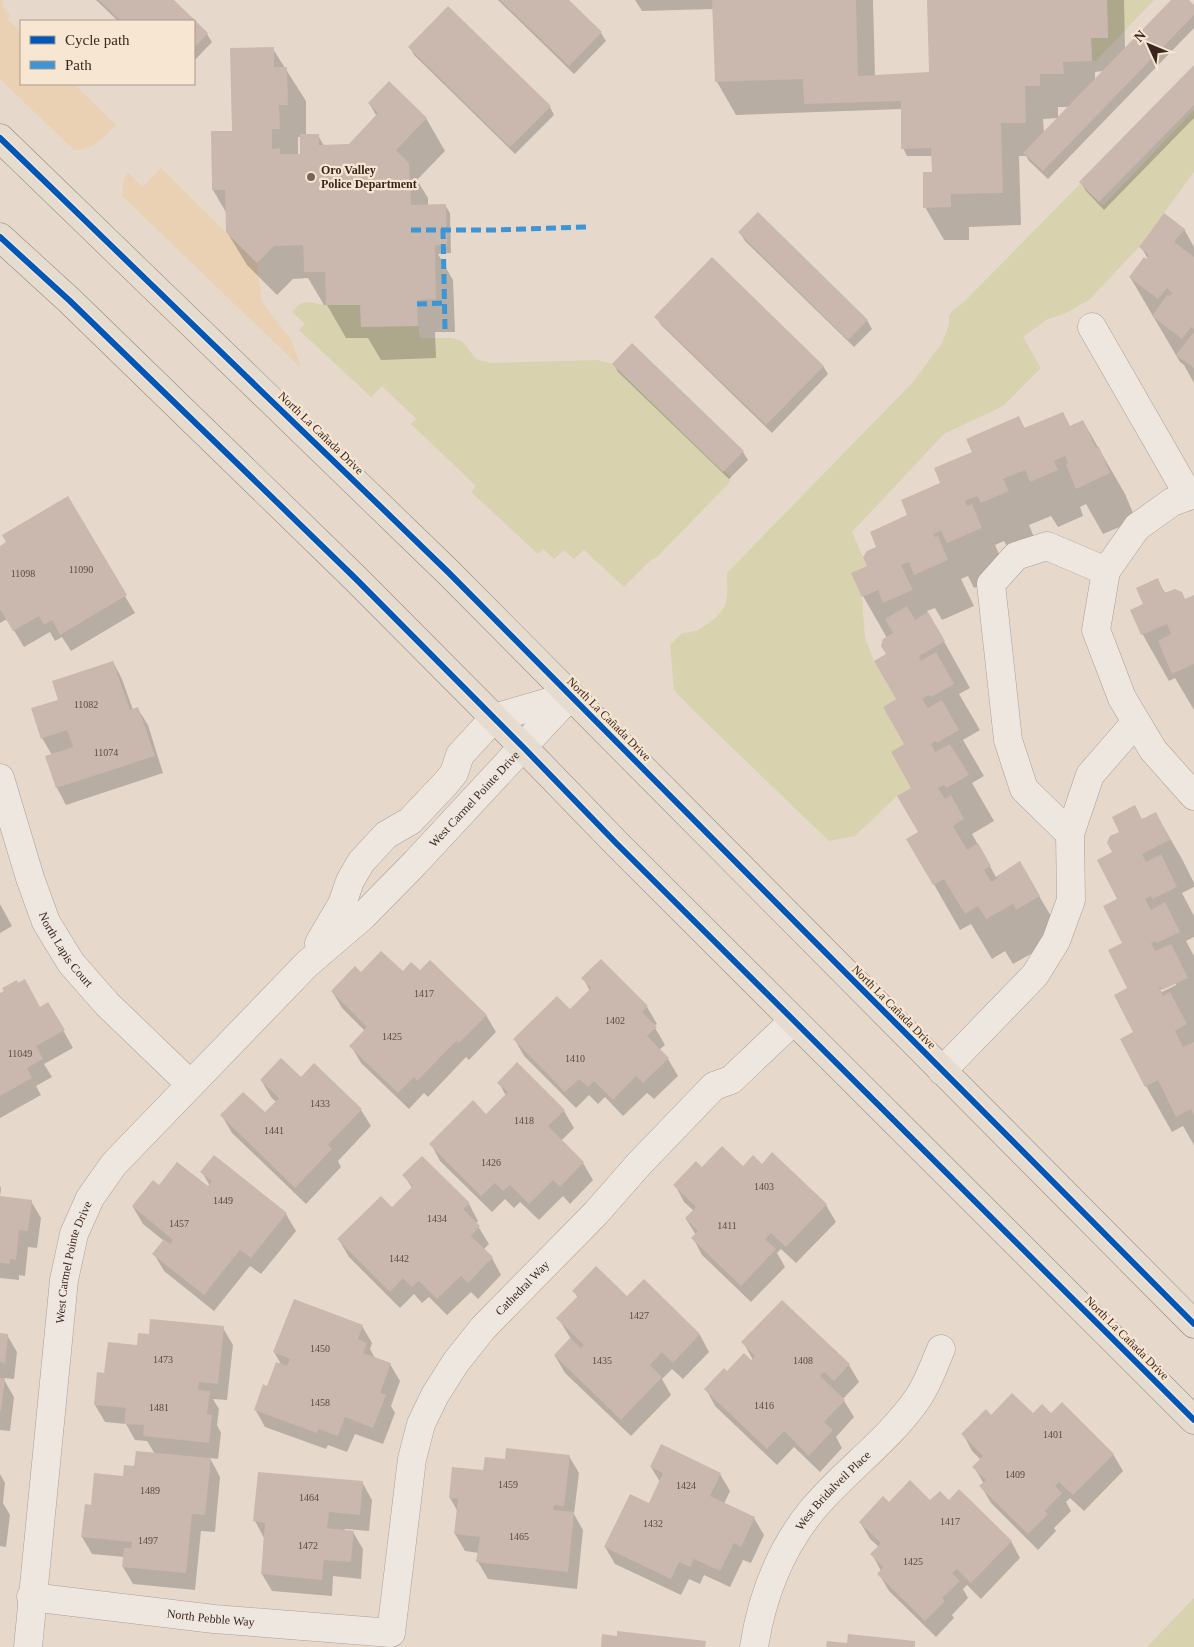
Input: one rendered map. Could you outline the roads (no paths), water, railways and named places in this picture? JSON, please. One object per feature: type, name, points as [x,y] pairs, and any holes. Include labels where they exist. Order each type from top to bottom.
[{"type":"main road","name":"North La Cañada Drive","points":[[0,138],[442,566],[1194,1324]]},
{"type":"main road","name":"North La Cañada Drive","points":[[0,237],[70,301],[320,544],[794,1022],[1194,1420]]},
{"type":"street","points":[[1092,327],[1191,495],[1172,502],[1137,527],[1106,571],[1096,630],[1122,698],[1136,722],[1153,750],[1194,796]]},
{"type":"street","points":[[1070,834],[1024,789],[1008,740],[991,584],[1016,556],[1048,546],[1106,571]]},
{"type":"street","points":[[494,718],[570,696]]},
{"type":"street","name":"West Carmel Pointe Drive","points":[[28,1647],[31,1598],[64,1280],[74,1234],[90,1198],[114,1164],[190,1084],[307,964],[363,916],[415,863],[524,748],[570,696]]},
{"type":"street","name":"West Carmel Pointe Drive","points":[[307,964],[332,923],[342,904],[350,881],[361,862],[386,834],[410,821],[446,783],[454,773],[460,756],[494,718]]},
{"type":"street","points":[[942,1071],[1035,975],[1056,941],[1071,900],[1070,834],[1090,775],[1136,722]]},
{"type":"street","name":"North Lapis Court","points":[[0,778],[30,878],[46,922],[71,963],[107,1004],[190,1084]]},
{"type":"street","name":"Cathedral Way","points":[[391,1632],[412,1459],[421,1424],[435,1394],[456,1362],[483,1328],[596,1213],[639,1164],[714,1086],[731,1080],[794,1022]]},
{"type":"street","name":"West Bridalveil Place","points":[[754,1647],[760,1614],[771,1578],[787,1547],[814,1508],[887,1436],[918,1397],[941,1349]]},
{"type":"street","name":"North Pebble Way","points":[[31,1598],[214,1620],[391,1632]]},
{"type":"place","name":"Oro Valley Police Department","points":[[311,177]]}]
